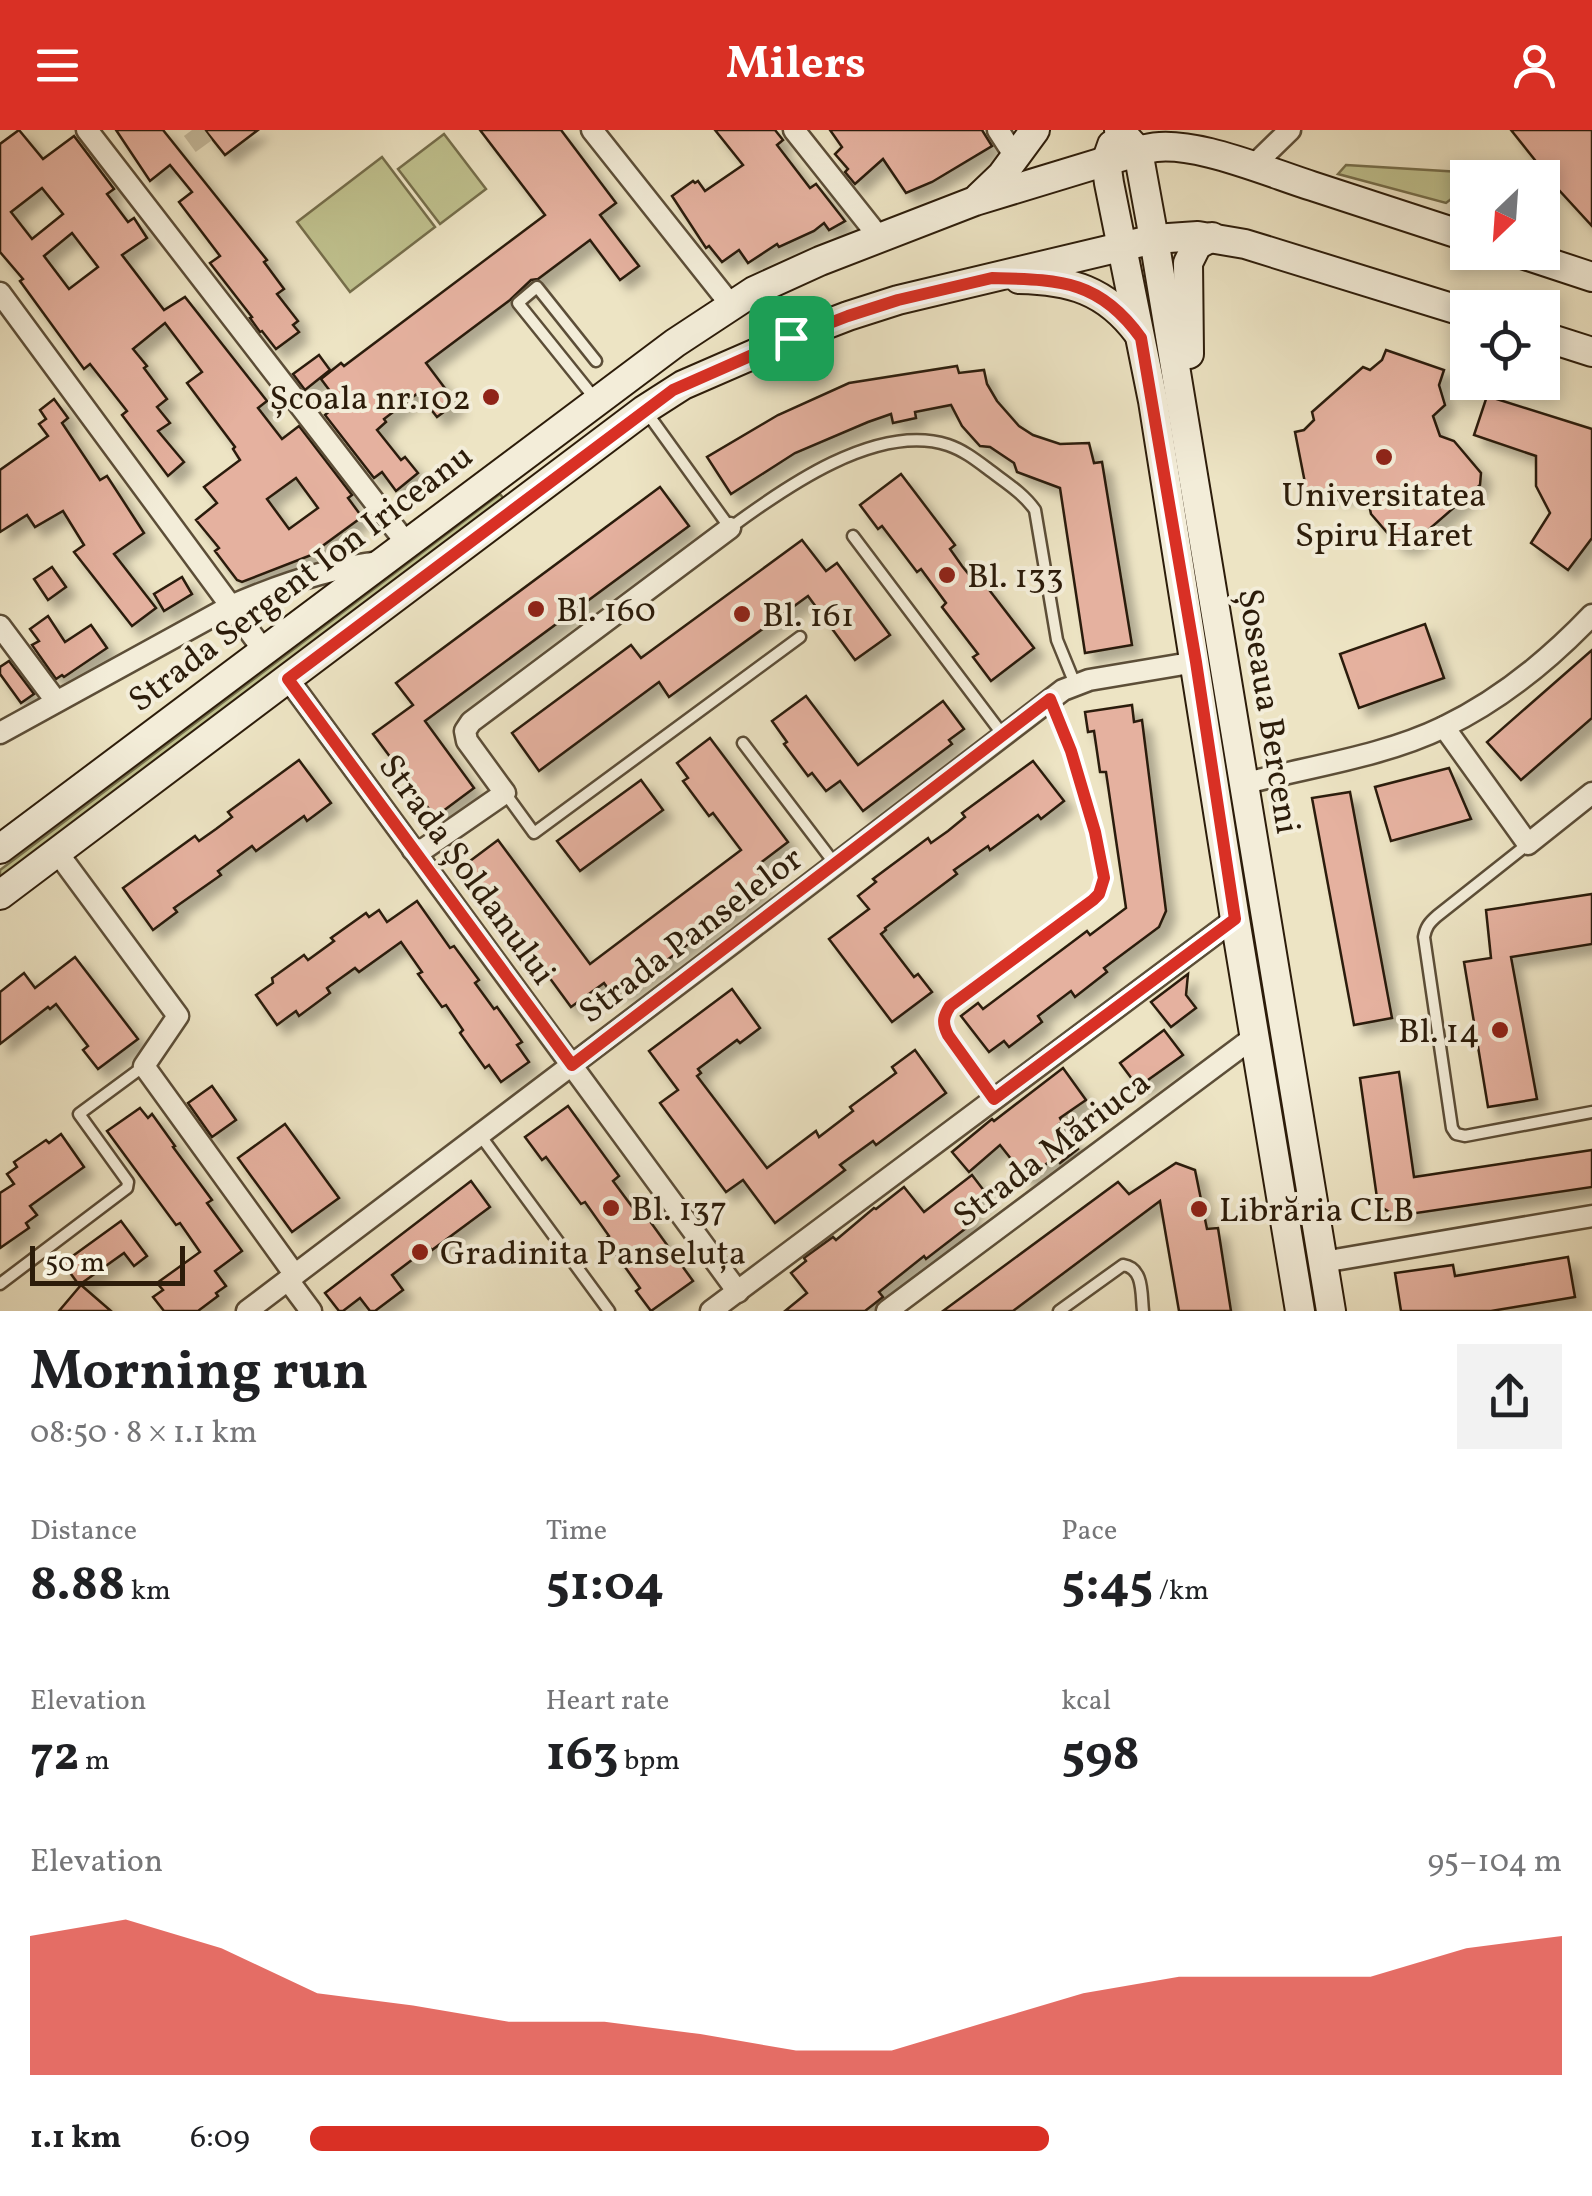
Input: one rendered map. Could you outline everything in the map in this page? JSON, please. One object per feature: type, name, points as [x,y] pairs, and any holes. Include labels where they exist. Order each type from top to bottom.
[{"type":"main road","points":[[975,200],[1002,176],[1036,130]]},
{"type":"main road","points":[[1125,137],[1252,167],[1450,231]]},
{"type":"main road","points":[[1125,137],[1108,172],[1127,216],[1154,239]]},
{"type":"main road","points":[[1122,246],[1130,170],[1125,137]]},
{"type":"main road","name":"Șoseaua Berceni","points":[[1125,137],[1154,239],[1185,420],[1235,919],[1300,1311]]},
{"type":"main road","name":"Strada Sergent Ion Iriceanu","points":[[0,849],[731,305],[785,276],[975,200],[1108,172]]},
{"type":"main road","name":"Șoseaua Berceni","points":[[1108,172],[1210,660],[1243,784],[1331,1311]]},
{"type":"main road","name":"Strada Sergent Ion Iriceanu","points":[[0,896],[644,410],[683,385],[831,322],[898,300],[1122,246],[1182,236],[1212,237],[1288,256],[1450,307]]},
{"type":"main road","points":[[1185,420],[1190,392],[1186,270],[1193,250],[1212,237]]},
{"type":"main road","points":[[1560,266],[1592,277]]},
{"type":"main road","points":[[992,278],[1049,281],[1092,292],[1116,308],[1141,338]]},
{"type":"main road","points":[[1560,342],[1592,352]]},
{"type":"street","points":[[88,130],[407,544]]},
{"type":"street","points":[[592,130],[731,305]]},
{"type":"street","points":[[794,130],[878,237]]},
{"type":"street","points":[[998,130],[1016,158]]},
{"type":"street","points":[[1252,167],[1290,130]]},
{"type":"street","points":[[0,293],[264,652]]},
{"type":"street","points":[[413,850],[424,849],[505,792],[467,741],[468,725],[730,528]]},
{"type":"street","points":[[0,733],[231,606],[320,573],[382,562]]},
{"type":"street","points":[[1243,784],[1375,751],[1444,727],[1522,678],[1592,615]]},
{"type":"street","points":[[0,626],[56,702]]},
{"type":"street","name":"Strada Panselelor","points":[[247,1311],[1050,699],[1075,684],[1210,660]]},
{"type":"street","name":"Strada Șoldanului","points":[[288,679],[572,1065],[735,1300]]},
{"type":"street","points":[[1444,727],[1528,844],[1592,793]]},
{"type":"street","points":[[58,852],[178,1016],[144,1066],[292,1277],[311,1311]]},
{"type":"street","points":[[712,1311],[735,1300],[1235,919]]},
{"type":"street","name":"Strada Măriuca","points":[[887,1311],[1254,1037]]},
{"type":"street","points":[[1323,1262],[1592,1216]]},
{"type":"lane","points":[[596,361],[537,287],[518,302],[597,401]]},
{"type":"lane","points":[[644,410],[730,528],[789,486],[846,457],[888,444],[949,445],[970,456],[1035,510],[1057,640],[1075,684]]},
{"type":"lane","points":[[853,536],[1003,734]]},
{"type":"lane","points":[[505,792],[534,833],[800,638]]},
{"type":"lane","points":[[994,1099],[948,1035],[944,1015],[950,1006],[1093,900],[1104,878],[1083,790],[1050,699]]},
{"type":"lane","points":[[743,743],[835,864]]},
{"type":"lane","points":[[1528,844],[1436,916],[1424,937],[1452,1128],[1456,1134],[1465,1136],[1592,1112]]},
{"type":"lane","points":[[0,1284],[127,1188],[128,1182],[79,1114],[144,1066]]},
{"type":"lane","points":[[480,1135],[609,1311]]},
{"type":"lane","points":[[1059,1311],[1128,1265],[1134,1267],[1138,1276],[1144,1311]]},
{"type":"green space","points":[[444,134],[486,189],[440,224],[398,169]]},
{"type":"green space","points":[[382,157],[435,227],[350,292],[297,222]]},
{"type":"green space","points":[[1346,165],[1450,171],[1450,200],[1446,203],[1338,174]]},
{"type":"green space","points":[[500,494],[504,499],[0,878],[0,870]]},
{"type":"building","points":[[19,130],[43,159],[74,136],[114,189],[107,194],[128,222],[134,218],[147,238],[122,255],[164,310],[185,297],[267,401],[258,408],[282,439],[299,426],[352,495],[348,498],[362,517],[319,552],[242,582],[237,580],[215,551],[219,548],[196,520],[217,503],[204,487],[240,460],[235,447],[187,383],[202,372],[165,323],[133,349],[167,399],[157,407],[170,423],[158,431],[184,462],[168,476],[122,415],[127,411],[90,364],[84,369],[0,252],[0,144]],"holes":[[[42,188],[63,214],[32,239],[11,212]],[[72,233],[98,267],[69,289],[44,256]],[[296,478],[318,508],[289,529],[267,499]]]},
{"type":"building","points":[[116,130],[163,130],[267,260],[264,262],[284,289],[277,294],[298,321],[293,325],[299,332],[276,349],[260,332],[210,263],[220,256],[179,202],[192,192],[170,165],[150,181]]},
{"type":"building","points":[[205,130],[258,130],[225,155]]},
{"type":"building","points":[[480,130],[561,130],[616,203],[600,215],[639,266],[620,280],[590,240],[538,279],[531,280],[426,363],[456,403],[437,417],[418,393],[384,419],[386,422],[377,430],[401,460],[405,457],[418,473],[396,491],[382,472],[374,478],[325,415],[339,403],[321,379],[341,363],[344,366],[545,215]]},
{"type":"building","points":[[715,130],[775,130],[783,140],[777,145],[810,188],[816,184],[845,221],[829,230],[824,223],[779,247],[777,244],[748,263],[739,250],[722,262],[709,246],[706,248],[672,196],[693,181],[698,181],[705,191],[743,165]]},
{"type":"building","points":[[830,130],[982,130],[992,146],[906,193],[883,159],[855,184],[835,154],[842,147]]},
{"type":"building","points":[[1511,130],[1592,130],[1592,226],[1560,191],[1560,160],[1535,160]]},
{"type":"building","name":"Universitatea Spiru Haret","points":[[1386,350],[1444,370],[1439,385],[1445,405],[1433,416],[1440,436],[1454,441],[1481,473],[1480,485],[1411,545],[1397,544],[1371,514],[1368,500],[1348,491],[1340,496],[1323,490],[1307,493],[1295,432],[1304,430],[1314,420],[1312,412],[1363,367],[1370,370],[1382,360]]},
{"type":"building","points":[[319,355],[330,370],[305,390],[293,374]]},
{"type":"building","points":[[957,366],[959,373],[984,370],[997,401],[1019,426],[1060,444],[1089,443],[1094,463],[1102,462],[1132,645],[1085,653],[1060,488],[1017,472],[1014,463],[990,447],[980,446],[962,426],[951,405],[915,412],[916,418],[893,423],[891,414],[868,422],[795,453],[731,494],[707,457],[778,415],[849,383]]},
{"type":"building","points":[[54,399],[68,418],[62,423],[100,480],[107,476],[144,533],[114,554],[156,608],[132,626],[74,552],[84,545],[63,511],[35,527],[27,515],[0,532],[0,470],[48,436],[39,424],[46,419],[40,410]]},
{"type":"building","points":[[1486,400],[1500,400],[1592,429],[1592,538],[1568,570],[1531,543],[1550,513],[1536,486],[1536,456],[1474,435]]},
{"type":"building","name":"Bl. 133","points":[[901,474],[955,545],[950,549],[962,566],[975,582],[980,578],[1034,648],[991,681],[973,657],[978,654],[942,607],[946,603],[921,569],[917,572],[882,526],[878,529],[860,505]]},
{"type":"building","name":"Bl. 160","points":[[660,487],[689,526],[425,721],[474,788],[435,817],[373,734],[413,705],[396,683]]},
{"type":"building","name":"Bl. 161","points":[[802,540],[826,571],[837,563],[890,635],[855,660],[808,596],[669,697],[659,682],[539,771],[512,733],[631,645],[641,658]]},
{"type":"building","points":[[52,567],[66,587],[48,600],[34,579]]},
{"type":"building","points":[[182,577],[192,594],[164,611],[154,594]]},
{"type":"building","points":[[48,616],[65,642],[91,625],[107,648],[56,679],[32,645],[39,641],[30,629]]},
{"type":"building","points":[[1425,624],[1444,678],[1359,708],[1340,654]]},
{"type":"building","points":[[1592,650],[1592,718],[1521,780],[1487,742]]},
{"type":"building","points":[[9,661],[34,694],[21,703],[0,674],[0,667]]},
{"type":"building","points":[[806,696],[858,765],[943,701],[964,729],[949,740],[952,744],[863,811],[840,781],[826,791],[812,773],[808,776],[772,721]]},
{"type":"building","points":[[1132,705],[1134,722],[1142,720],[1166,911],[1159,927],[1104,968],[1107,972],[1075,997],[1071,991],[1038,1016],[1042,1022],[1009,1047],[1004,1041],[989,1052],[961,1016],[978,1003],[983,1009],[1087,931],[1090,935],[1126,908],[1106,772],[1100,772],[1094,731],[1088,732],[1085,712]]},
{"type":"building","points":[[710,738],[788,842],[755,867],[764,880],[755,887],[759,891],[728,915],[625,991],[622,987],[612,994],[604,983],[571,1007],[466,864],[498,840],[590,964],[741,850],[683,781],[688,778],[677,763]]},
{"type":"building","points":[[299,760],[331,803],[307,821],[304,816],[256,851],[252,846],[218,871],[221,875],[174,908],[177,912],[153,930],[123,888],[195,836],[199,841],[216,829],[232,817],[228,812]]},
{"type":"building","points":[[1033,761],[1064,801],[1041,819],[1038,815],[954,870],[957,874],[881,934],[914,977],[918,974],[932,992],[892,1022],[829,939],[869,909],[858,896],[876,882],[873,879],[928,838],[931,843],[948,831],[965,817],[962,813]]},
{"type":"building","points":[[1449,768],[1471,819],[1391,841],[1375,787]]},
{"type":"building","points":[[641,780],[663,810],[580,871],[557,841]]},
{"type":"building","points":[[1350,792],[1392,1018],[1354,1025],[1312,798]]},
{"type":"building","name":"Bl. 14","points":[[1592,894],[1592,944],[1511,957],[1537,1099],[1488,1107],[1464,962],[1491,958],[1486,910]]},
{"type":"building","points":[[417,901],[522,1042],[517,1045],[529,1062],[501,1082],[489,1065],[485,1068],[460,1033],[463,1030],[418,974],[422,972],[401,942],[359,972],[355,968],[327,988],[330,993],[299,1016],[296,1011],[277,1025],[256,995],[273,983],[272,978],[304,955],[308,960],[366,913],[369,917],[379,910],[387,922]]},
{"type":"building","points":[[75,957],[138,1039],[98,1069],[83,1050],[88,1046],[56,1004],[0,1044],[0,992],[24,973],[35,988]]},
{"type":"building","points":[[1188,974],[1186,995],[1196,1008],[1171,1027],[1151,1002]]},
{"type":"building","points":[[732,989],[760,1028],[698,1069],[701,1073],[697,1076],[767,1168],[816,1131],[819,1137],[853,1111],[850,1107],[896,1073],[892,1067],[915,1050],[946,1093],[876,1145],[873,1141],[840,1165],[845,1170],[775,1223],[743,1180],[726,1192],[660,1103],[678,1090],[649,1051]]},
{"type":"building","points":[[1164,1030],[1183,1055],[1138,1087],[1120,1063]]},
{"type":"building","points":[[1063,1068],[1086,1100],[1060,1118],[1059,1124],[1078,1149],[1060,1163],[1055,1157],[1027,1179],[1000,1145],[969,1172],[952,1152]]},
{"type":"building","points":[[1399,1072],[1414,1177],[1592,1150],[1592,1187],[1396,1216],[1378,1205],[1360,1078]]},
{"type":"building","points":[[212,1086],[236,1120],[212,1137],[188,1103]]},
{"type":"building","name":"Bl. 137","points":[[568,1106],[619,1176],[613,1181],[639,1216],[644,1213],[693,1281],[651,1311],[585,1202],[581,1204],[546,1157],[542,1160],[525,1137]]},
{"type":"building","points":[[140,1108],[148,1118],[152,1114],[175,1146],[212,1200],[207,1203],[242,1251],[215,1271],[226,1286],[198,1311],[164,1311],[153,1297],[163,1290],[157,1283],[200,1252],[107,1131]]},
{"type":"building","points":[[285,1124],[339,1198],[292,1232],[238,1158]]},
{"type":"building","points":[[61,1134],[84,1167],[30,1206],[37,1215],[26,1223],[29,1228],[0,1248],[0,1193],[14,1184],[7,1174],[17,1167],[14,1162]]},
{"type":"building","points":[[1176,1163],[1195,1170],[1207,1229],[1218,1228],[1231,1311],[1179,1311],[1160,1201],[1013,1311],[943,1311],[1118,1182],[1129,1194]]},
{"type":"building","points":[[972,1175],[988,1196],[967,1212],[974,1222],[879,1292],[883,1297],[865,1311],[785,1311],[807,1293],[791,1273],[806,1261],[804,1258],[833,1237],[836,1240],[904,1187],[924,1212]]},
{"type":"building","points":[[471,1181],[490,1207],[392,1275],[403,1290],[375,1311],[370,1311],[360,1298],[339,1311],[325,1293]]},
{"type":"building","points":[[121,1221],[147,1256],[134,1266],[124,1253],[79,1285],[63,1263]]},
{"type":"building","points":[[1568,1257],[1575,1297],[1491,1311],[1401,1311],[1395,1273],[1453,1265],[1455,1276]]},
{"type":"building","points":[[81,1285],[111,1311],[59,1311]]},
{"type":"tunnel","points":[[192,130],[208,152]]},
{"type":"place","name":"Școala nr.102","points":[[491,397]]},
{"type":"place","name":"Universitatea Spiru Haret","points":[[1384,457]]},
{"type":"place","name":"Bl. 133","points":[[947,575]]},
{"type":"place","name":"Bl. 160","points":[[536,609]]},
{"type":"place","name":"Bl. 161","points":[[742,614]]},
{"type":"place","name":"Bl. 14","points":[[1500,1030]]},
{"type":"place","name":"Bl. 137","points":[[611,1208]]},
{"type":"place","name":"Librăria CLB","points":[[1199,1209]]},
{"type":"place","name":"Gradinita Panseluța","points":[[420,1252]]},
{"type":"route","points":[[992,278],[1049,281],[1092,292],[1116,308],[1141,338],[1235,919],[994,1099],[948,1035],[944,1015],[950,1006],[1093,900],[1104,878],[1083,790],[1050,699],[572,1065],[288,679],[662,398],[791,338],[898,300],[992,278]]}]
